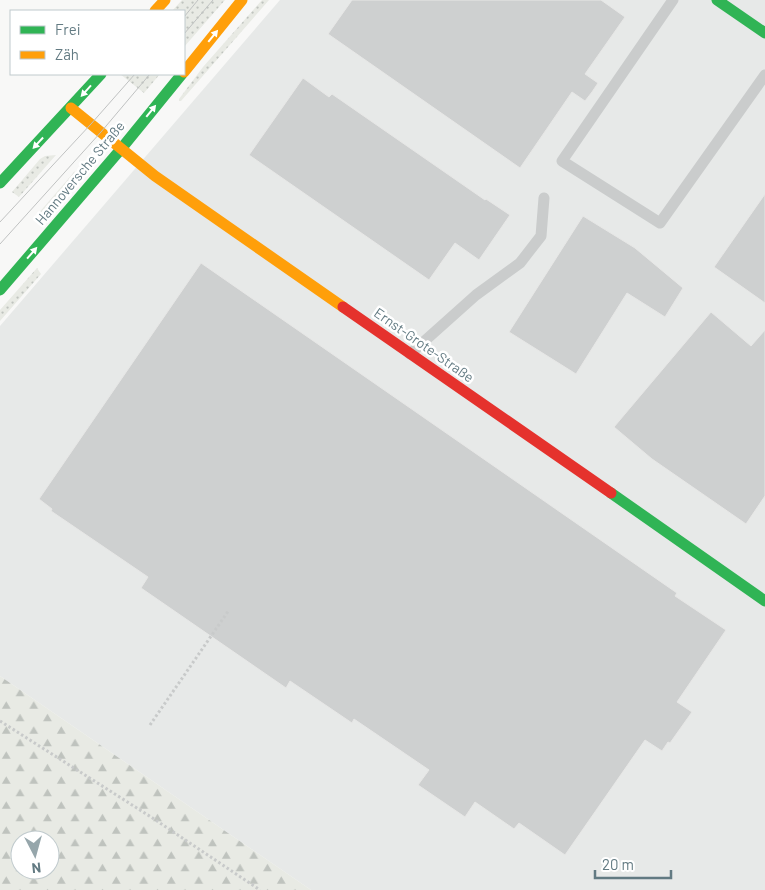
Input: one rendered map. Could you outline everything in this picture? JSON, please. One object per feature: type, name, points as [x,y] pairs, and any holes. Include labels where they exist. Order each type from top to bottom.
[{"type":"street","points":[[156,10],[165,0]]},
{"type":"street","name":"Hannoversche Straße","points":[[185,71],[242,0]]},
{"type":"street","points":[[717,0],[765,33]]},
{"type":"street","points":[[0,183],[100,75]]},
{"type":"street","name":"Hannoversche Straße","points":[[0,290],[121,149],[181,75]]},
{"type":"street","name":"Ernst-Grote-Straße","points":[[71,108],[163,182],[765,601]]},
{"type":"lane","points":[[673,0],[562,161],[660,223],[765,75]]},
{"type":"lane","points":[[410,354],[476,294],[520,263],[541,236],[544,198]]},
{"type":"path","points":[[150,724],[229,610]]},
{"type":"path","points":[[0,721],[151,817],[260,890]]},
{"type":"shaded area","points":[[280,0],[765,0],[765,890],[311,890],[0,676],[0,326]]},
{"type":"green space","points":[[182,0],[225,0],[185,46],[185,10],[173,10]]},
{"type":"green space","points":[[262,0],[269,0],[179,101],[203,67]]},
{"type":"green space","points":[[121,75],[159,75],[144,93]]},
{"type":"green space","points":[[56,155],[19,197],[12,192],[40,159],[45,156]]},
{"type":"green space","points":[[75,171],[76,179],[74,185],[45,221],[37,215]]},
{"type":"green space","points":[[37,268],[41,274],[0,321],[0,310]]},
{"type":"green space","points":[[0,676],[311,890],[0,890]]},
{"type":"building","points":[[352,0],[601,0],[625,17],[585,74],[598,83],[592,92],[585,101],[572,92],[520,168],[328,34]]},
{"type":"building","points":[[303,78],[329,97],[332,94],[485,200],[510,215],[479,260],[455,243],[429,280],[249,155]]},
{"type":"building","points":[[765,194],[765,303],[714,267]]},
{"type":"building","points":[[583,216],[635,248],[683,288],[665,317],[627,293],[576,374],[509,332]]},
{"type":"building","points":[[201,263],[677,593],[675,596],[726,630],[677,702],[692,712],[670,743],[668,742],[662,751],[645,740],[565,855],[519,823],[514,829],[475,802],[465,817],[418,785],[429,770],[354,719],[352,723],[290,681],[286,688],[141,588],[148,577],[51,511],[52,509],[39,499]]},
{"type":"building","points":[[711,312],[751,346],[765,330],[765,496],[746,524],[652,459],[614,427]]},
{"type":"tram line","points":[[185,16],[198,0]]},
{"type":"tram line","points":[[185,33],[213,0]]},
{"type":"tram line","points":[[0,222],[134,75]]},
{"type":"tram line","points":[[0,244],[101,132],[149,75]]},
{"type":"traffic: fast","points":[[717,0],[765,33]]},
{"type":"traffic: fast","points":[[0,183],[100,75]]},
{"type":"traffic: fast","points":[[0,290],[121,149],[181,75]]},
{"type":"traffic: fast","points":[[611,493],[765,601]]},
{"type":"traffic: slow","points":[[156,10],[165,0]]},
{"type":"traffic: slow","points":[[185,71],[242,0]]},
{"type":"traffic: slow","points":[[71,108],[155,176],[343,307]]},
{"type":"traffic: jam","points":[[343,307],[611,493]]}]
